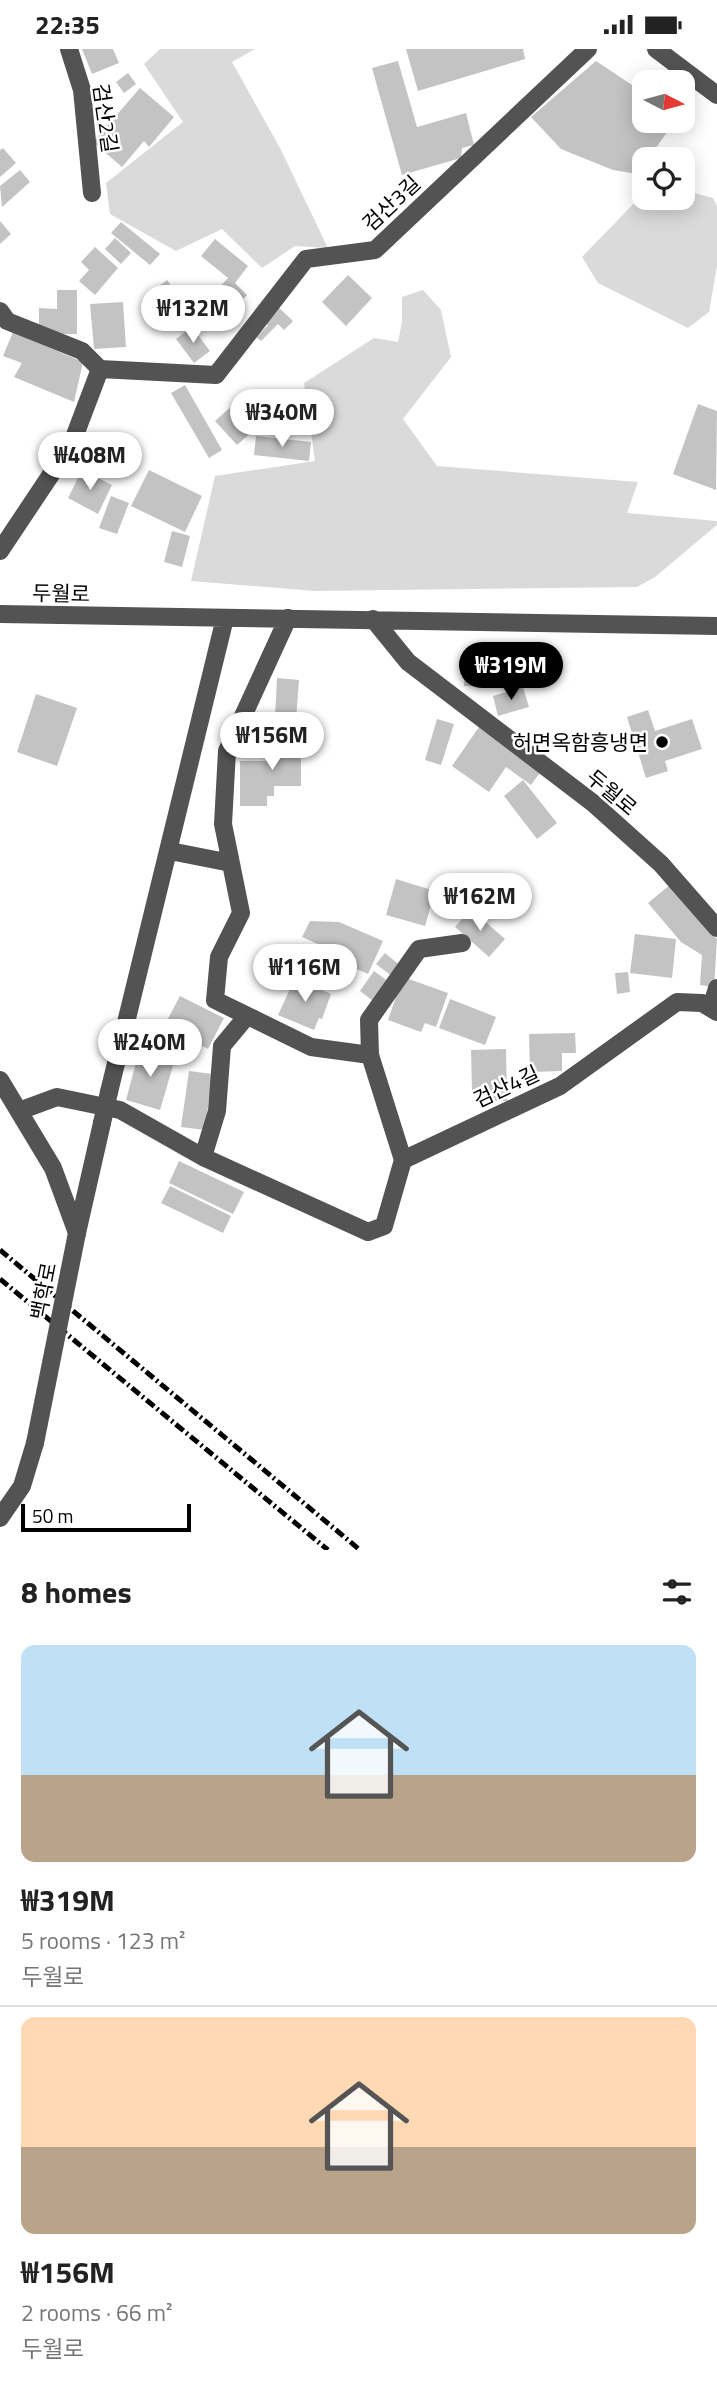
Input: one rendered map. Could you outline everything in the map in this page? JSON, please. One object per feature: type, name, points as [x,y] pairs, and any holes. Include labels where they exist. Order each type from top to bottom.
[{"type":"street","name":"검산2길","points":[[69,49],[82,90],[92,193]]},
{"type":"street","name":"검산3길","points":[[100,369],[216,375],[306,259],[375,250],[588,49]]},
{"type":"street","points":[[656,49],[717,95]]},
{"type":"street","points":[[0,311],[7,321],[82,351],[100,369],[72,443],[0,551]]},
{"type":"street","name":"두월로","points":[[0,614],[717,626]]},
{"type":"street","name":"백학로","points":[[0,1518],[22,1486],[35,1443],[77,1233],[109,1092],[225,618]]},
{"type":"street","points":[[288,618],[227,751],[223,824],[241,913],[219,957],[215,1000],[311,1048],[370,1055]]},
{"type":"street","name":"두월로","points":[[373,619],[408,662],[593,803],[661,864],[717,928]]},
{"type":"street","points":[[170,851],[231,863]]},
{"type":"street","points":[[19,1111],[57,1097],[120,1110],[203,1157],[369,1232],[384,1226],[403,1160],[370,1055],[369,1020],[419,949],[463,943]]},
{"type":"street","points":[[714,1010],[717,988]]},
{"type":"street","name":"검산4길","points":[[403,1160],[560,1086],[677,1002],[702,1003],[714,1010]]},
{"type":"street","points":[[203,1157],[217,1111],[222,1045],[247,1016]]},
{"type":"street","points":[[0,1080],[52,1167],[77,1233]]},
{"type":"shaded area","points":[[160,49],[255,49],[232,62],[280,148],[328,248],[295,246],[262,268],[222,229],[176,251],[110,214],[106,183],[183,122],[144,64]]},
{"type":"shaded area","points":[[695,193],[713,198],[717,206],[717,266],[709,312],[688,328],[598,283],[582,257],[632,205],[632,210],[695,210]]},
{"type":"shaded area","points":[[423,290],[441,310],[451,357],[403,419],[437,466],[638,482],[627,513],[717,521],[717,525],[655,577],[637,587],[315,591],[191,581],[215,476],[315,461],[304,383],[374,338],[398,342],[402,322],[402,297]]},
{"type":"building","points":[[82,49],[113,49],[119,63],[92,74]]},
{"type":"building","points":[[406,49],[523,49],[525,59],[418,91]]},
{"type":"building","points":[[398,61],[417,127],[466,113],[474,145],[462,148],[461,158],[402,175],[372,68]]},
{"type":"building","points":[[596,61],[632,85],[632,133],[666,133],[657,147],[632,147],[632,173],[613,170],[561,149],[531,117]]},
{"type":"building","points":[[128,73],[136,84],[124,93],[116,82]]},
{"type":"building","points":[[140,88],[174,117],[149,147],[144,141],[122,167],[93,142]]},
{"type":"building","points":[[3,148],[16,163],[0,177],[0,150]]},
{"type":"building","points":[[20,170],[30,182],[2,207],[0,186]]},
{"type":"building","points":[[0,221],[11,234],[0,244]]},
{"type":"building","points":[[121,222],[160,254],[150,265],[111,233]]},
{"type":"building","points":[[115,238],[131,253],[121,264],[105,249]]},
{"type":"building","points":[[215,239],[248,266],[235,283],[247,295],[218,326],[199,309],[228,278],[201,256]]},
{"type":"building","points":[[95,247],[118,268],[95,295],[79,281],[89,270],[81,262]]},
{"type":"building","points":[[348,275],[372,298],[346,326],[322,302]]},
{"type":"building","points":[[167,280],[193,317],[176,329],[150,293]]},
{"type":"building","points":[[57,290],[77,290],[77,334],[39,334],[39,308],[57,309]]},
{"type":"building","points":[[123,302],[126,347],[94,349],[90,304]]},
{"type":"building","points":[[277,306],[293,321],[284,330],[278,324],[261,341],[256,337],[268,325],[262,322]]},
{"type":"building","points":[[192,327],[210,351],[194,363],[176,339]]},
{"type":"building","points":[[13,332],[83,362],[74,402],[14,377],[22,363],[3,356]]},
{"type":"building","points":[[185,385],[222,450],[209,458],[171,393]]},
{"type":"building","points":[[277,399],[295,400],[294,426],[276,425]]},
{"type":"building","points":[[698,404],[717,411],[716,490],[673,474]]},
{"type":"building","points":[[233,405],[255,429],[237,445],[215,421]]},
{"type":"building","points":[[264,407],[276,408],[274,431],[263,431]]},
{"type":"building","points":[[256,436],[311,442],[309,461],[254,455]]},
{"type":"building","points":[[82,470],[112,485],[98,514],[68,498]]},
{"type":"building","points":[[149,470],[202,496],[185,532],[131,506]]},
{"type":"building","points":[[111,496],[129,503],[117,534],[99,528]]},
{"type":"building","points":[[172,531],[190,536],[182,567],[164,562]]},
{"type":"building","points":[[465,656],[511,657],[511,687],[464,686]]},
{"type":"building","points":[[277,678],[299,680],[296,719],[275,717]]},
{"type":"building","points":[[523,687],[529,707],[498,716],[493,696]]},
{"type":"building","points":[[36,694],[77,708],[57,766],[17,752]]},
{"type":"building","points":[[648,710],[655,731],[692,719],[702,749],[665,761],[668,771],[646,778],[627,717]]},
{"type":"building","points":[[437,719],[454,724],[441,765],[425,760]]},
{"type":"building","points":[[479,727],[542,770],[531,785],[506,767],[489,792],[452,766]]},
{"type":"building","points":[[274,734],[301,734],[301,786],[274,786],[274,796],[267,796],[267,806],[240,806],[240,761],[274,761]]},
{"type":"building","points":[[523,780],[557,823],[537,839],[504,796]]},
{"type":"building","points":[[396,879],[435,891],[425,926],[386,915]]},
{"type":"building","points":[[671,884],[717,939],[714,987],[700,985],[702,955],[681,942],[648,903]]},
{"type":"building","points":[[471,909],[505,939],[489,957],[455,927]]},
{"type":"building","points":[[310,921],[339,922],[383,941],[368,974],[324,955],[327,948],[302,937]]},
{"type":"building","points":[[635,934],[676,939],[672,978],[630,973]]},
{"type":"building","points":[[385,953],[402,967],[393,977],[376,964]]},
{"type":"building","points":[[374,971],[392,984],[377,1004],[360,991]]},
{"type":"building","points":[[628,972],[630,992],[617,994],[615,973]]},
{"type":"building","points":[[403,977],[448,993],[436,1027],[425,1023],[421,1032],[388,1020]]},
{"type":"building","points":[[295,978],[331,994],[322,1019],[319,1018],[314,1030],[278,1015]]},
{"type":"building","points":[[180,996],[224,1018],[208,1049],[164,1026]]},
{"type":"building","points":[[450,999],[496,1017],[485,1045],[439,1028]]},
{"type":"building","points":[[575,1033],[576,1053],[562,1053],[562,1071],[530,1072],[529,1034]]},
{"type":"building","points":[[140,1048],[175,1059],[160,1110],[126,1100]]},
{"type":"building","points":[[506,1049],[507,1101],[489,1101],[489,1091],[472,1091],[471,1050]]},
{"type":"building","points":[[189,1071],[212,1074],[205,1130],[181,1127]]},
{"type":"building","points":[[179,1161],[244,1192],[233,1214],[169,1183]]},
{"type":"building","points":[[170,1186],[231,1216],[223,1233],[161,1203]]},
{"type":"railway","points":[[0,1250],[360,1550]]},
{"type":"railway","points":[[0,1279],[328,1550]]},
{"type":"place","name":"허면옥함흥냉면","points":[[662,742]]}]
